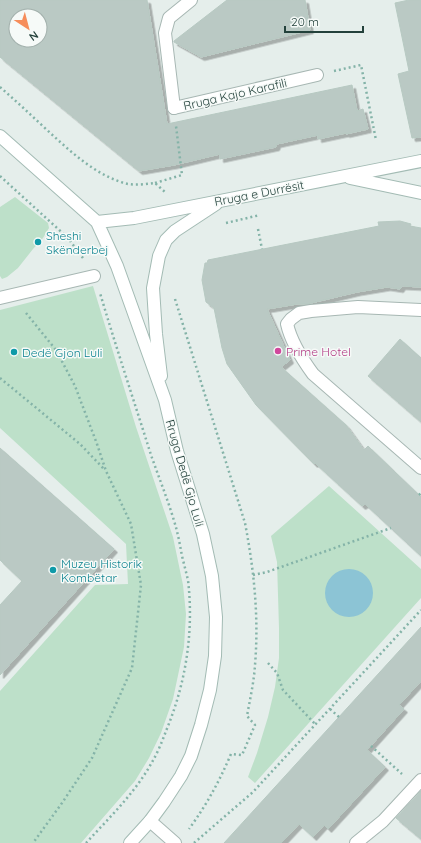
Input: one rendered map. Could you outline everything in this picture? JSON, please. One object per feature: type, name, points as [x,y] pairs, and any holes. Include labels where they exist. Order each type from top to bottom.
[{"type":"main road","name":"Rruga Kajo Karafili","points":[[191,0],[169,18],[165,33],[174,108],[317,75]]},
{"type":"main road","name":"Rruga Dedë Gjo Luli","points":[[0,136],[97,222],[117,266],[165,400],[177,450],[203,534],[212,576],[216,617],[215,656],[210,690],[201,725],[191,756],[181,776],[150,821],[130,843]]},
{"type":"main road","name":"Rruga e Durrësit","points":[[97,222],[134,218],[421,161]]},
{"type":"main road","points":[[345,176],[421,193]]},
{"type":"main road","points":[[165,400],[156,334],[153,288],[159,256],[166,240],[175,231],[222,200]]},
{"type":"main road","points":[[6,297],[94,276]]},
{"type":"main road","points":[[421,310],[358,307],[311,311],[299,313],[287,324],[289,333],[304,362],[313,374],[421,468]]},
{"type":"main road","points":[[356,843],[383,821],[418,783]]},
{"type":"main road","points":[[150,821],[175,843]]},
{"type":"path","points":[[317,75],[360,65],[376,140]]},
{"type":"path","points":[[0,87],[78,157],[107,176],[126,183],[155,183],[182,175],[174,108]]},
{"type":"path","points":[[0,176],[68,238],[90,268],[94,276],[175,524],[188,579],[190,621],[185,667],[179,694],[161,745],[140,782],[86,843]]},
{"type":"path","points":[[155,183],[184,208]]},
{"type":"path","points":[[224,223],[262,215]]},
{"type":"path","points":[[258,229],[262,249]]},
{"type":"path","points":[[173,293],[245,523],[253,574],[256,610],[255,664],[247,716],[255,725],[242,755],[231,754],[213,793],[188,831]]},
{"type":"path","points":[[6,297],[56,350],[75,386],[106,471],[131,524],[141,585],[132,668],[92,758],[33,843]]},
{"type":"path","points":[[0,378],[80,444],[106,471]]},
{"type":"path","points":[[253,574],[267,572],[391,528]]},
{"type":"path","points":[[194,843],[253,792],[421,610]]},
{"type":"path","points":[[268,663],[277,673],[283,690],[316,725]]},
{"type":"path","points":[[330,710],[339,717]]},
{"type":"path","points":[[371,746],[418,783]]},
{"type":"green space","points":[[15,197],[48,223],[49,228],[43,238],[18,268],[2,279],[0,276],[0,207]]},
{"type":"green space","points":[[93,286],[136,427],[173,537],[183,585],[186,614],[184,647],[173,699],[161,733],[149,758],[135,781],[81,843],[0,843],[0,691],[95,585],[128,584],[126,544],[0,428],[0,310]]},
{"type":"green space","points":[[329,486],[421,569],[421,598],[255,783],[248,777],[268,717],[275,687],[279,658],[277,562],[271,536]]},
{"type":"water","points":[[349,569],[358,571],[366,576],[371,584],[373,593],[371,602],[366,610],[358,615],[349,617],[340,615],[332,610],[327,602],[325,593],[327,584],[332,576],[340,571]]},
{"type":"building","points":[[0,0],[147,0],[167,124],[352,85],[357,111],[363,109],[368,129],[318,139],[318,135],[277,144],[276,147],[220,159],[220,154],[174,165],[139,171],[0,57]]},
{"type":"building","points":[[227,0],[305,0],[310,30],[201,57],[174,42]]},
{"type":"building","points":[[409,0],[421,0],[421,137],[412,138],[398,74],[409,71],[395,3]]},
{"type":"building","points":[[400,221],[411,224],[410,226],[421,228],[421,287],[402,286],[400,289],[387,287],[357,292],[307,304],[297,304],[267,309],[290,360],[281,367],[346,425],[364,450],[368,446],[421,497],[421,556],[365,504],[362,506],[315,463],[314,464],[256,405],[227,364],[222,348],[214,308],[206,302],[202,280],[205,263],[207,263],[208,260],[379,226],[378,222]]},
{"type":"building","points":[[400,339],[421,358],[421,422],[368,376]]},
{"type":"building","name":"Muzeu Historik Kombëtar","points":[[0,448],[114,549],[0,675],[0,605],[22,581],[0,560]]},
{"type":"building","points":[[421,627],[421,681],[399,705],[404,709],[367,750],[385,767],[328,829],[324,825],[313,837],[299,824],[281,843],[224,843]]},
{"type":"building","points":[[421,791],[421,839],[396,818]]},
{"type":"place","name":"Sheshi Skënderbej","points":[[38,242]]},
{"type":"place","name":"Prime Hotel","points":[[278,351]]},
{"type":"place","name":"Dedë Gjon Luli","points":[[14,352]]},
{"type":"place","name":"Muzeu Historik Kombëtar","points":[[53,570]]}]
